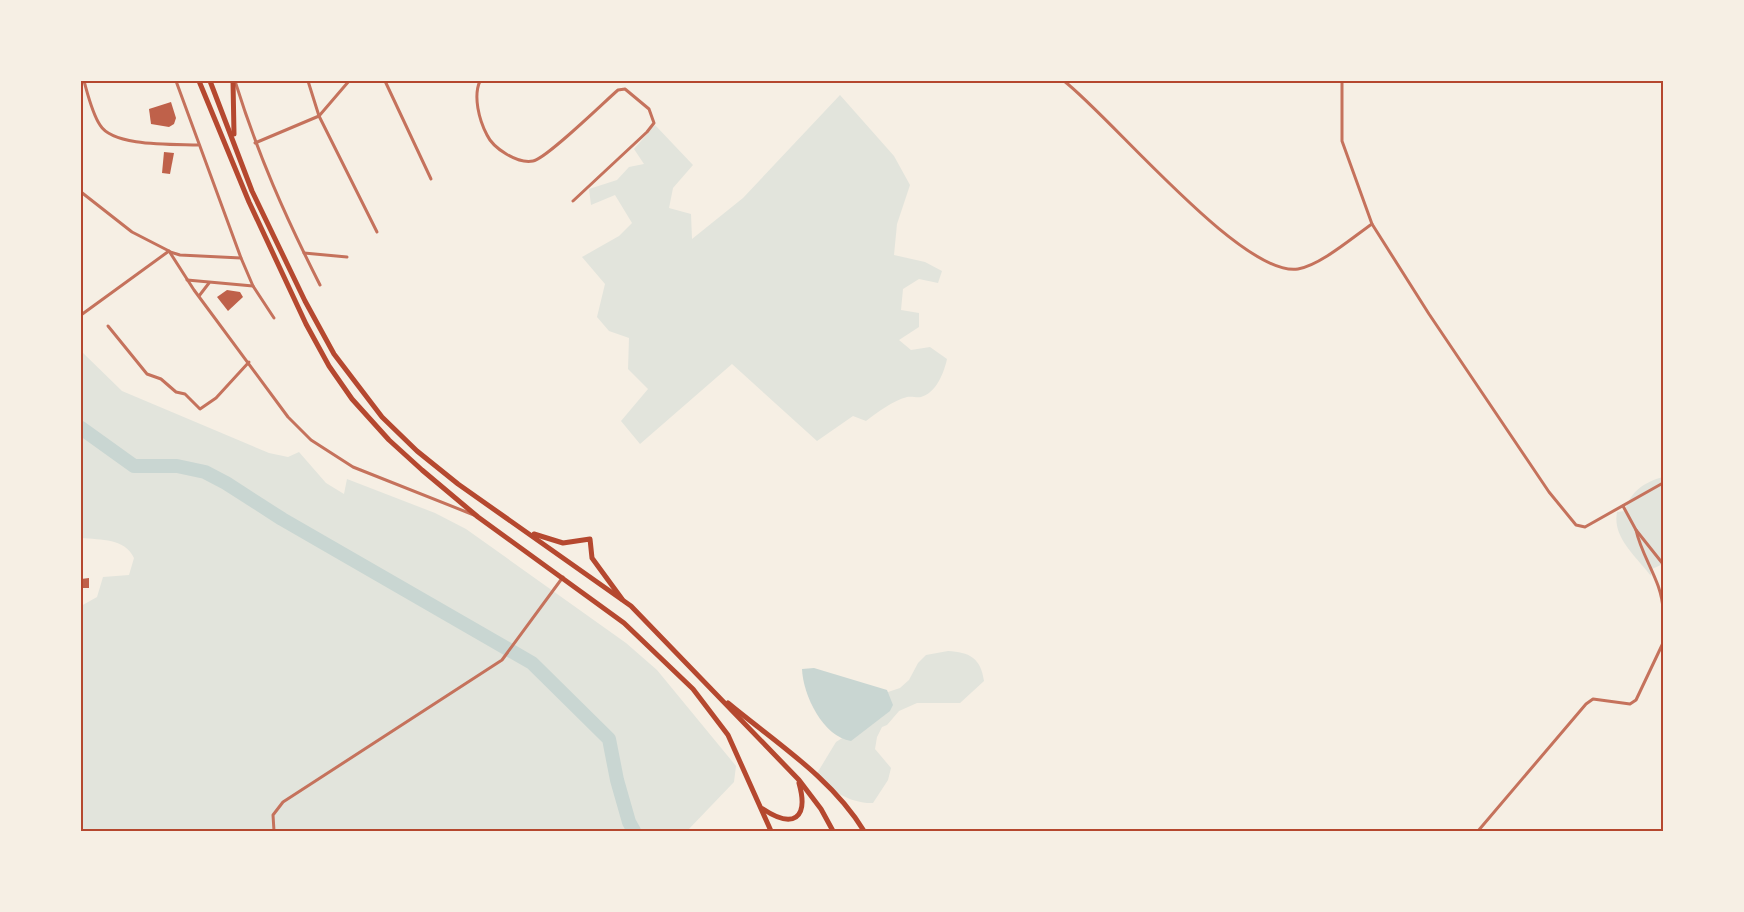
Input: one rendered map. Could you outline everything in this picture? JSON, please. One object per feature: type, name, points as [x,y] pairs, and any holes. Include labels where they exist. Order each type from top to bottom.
[{"type":"main road","points":[[199,81],[249,202],[306,324],[329,366],[352,399],[389,440],[478,517],[624,623],[693,689],[728,735],[771,831]]},
{"type":"main road","points":[[210,81],[234,138],[252,191],[305,302],[334,354],[381,417],[417,451],[624,603],[632,606],[799,780],[821,809],[833,831]]},
{"type":"main road","points":[[234,81],[234,138]]},
{"type":"main road","points":[[527,532],[563,543],[590,539],[592,558],[624,603]]},
{"type":"main road","points":[[712,691],[813,771],[856,818],[864,831]]},
{"type":"main road","points":[[761,808],[778,819],[793,820],[800,815],[803,798],[799,780]]},
{"type":"street","points":[[84,81],[100,126],[110,135],[125,140],[198,146]]},
{"type":"street","points":[[176,81],[241,258],[254,286],[274,318]]},
{"type":"street","points":[[234,81],[255,143],[290,229],[320,285]]},
{"type":"street","points":[[308,81],[318,116],[376,232]]},
{"type":"street","points":[[255,143],[318,116],[349,81]]},
{"type":"street","points":[[384,81],[431,179]]},
{"type":"street","points":[[480,81],[477,99],[482,124],[488,137],[496,146],[514,158],[534,161],[618,90],[625,89],[649,110],[654,123],[573,201]]},
{"type":"street","points":[[1064,81],[1193,205],[1253,256],[1274,266],[1299,269],[1312,264],[1372,224]]},
{"type":"street","points":[[1342,81],[1342,141],[1372,224],[1428,314],[1549,492],[1580,527],[1589,526],[1663,483]]},
{"type":"street","points":[[81,192],[132,232],[169,251],[180,255],[241,258]]},
{"type":"street","points":[[169,251],[187,280],[288,417],[326,451],[353,466],[478,517]]},
{"type":"street","points":[[81,315],[169,251]]},
{"type":"street","points":[[303,252],[347,257]]},
{"type":"street","points":[[187,280],[254,286]]},
{"type":"street","points":[[199,296],[210,282]]},
{"type":"street","points":[[108,326],[147,374],[159,378],[176,392],[183,393],[200,409],[216,398],[249,362]]},
{"type":"street","points":[[1623,506],[1635,530],[1663,564]]},
{"type":"street","points":[[1635,530],[1638,544],[1660,589],[1663,610]]},
{"type":"street","points":[[274,831],[273,815],[283,801],[502,660],[563,577]]},
{"type":"street","points":[[1478,831],[1586,704],[1593,699],[1630,704],[1636,700],[1663,643]]},
{"type":"shaded area","points":[[840,95],[894,156],[910,185],[897,224],[894,255],[925,262],[942,271],[938,283],[919,279],[903,289],[901,310],[919,313],[919,327],[899,340],[911,350],[930,347],[947,359],[939,382],[926,395],[896,401],[866,421],[853,416],[817,441],[732,364],[640,444],[621,421],[648,389],[628,369],[629,338],[609,331],[597,317],[605,284],[582,257],[619,236],[632,223],[615,195],[591,205],[589,189],[617,180],[629,167],[644,164],[634,149],[655,125],[693,165],[673,188],[669,208],[691,214],[692,239],[743,198]]},
{"type":"shaded area","points":[[81,351],[122,391],[269,453],[288,457],[299,452],[326,483],[344,494],[347,479],[435,513],[466,529],[626,643],[657,670],[736,766],[734,782],[687,831],[81,831],[81,606],[97,597],[103,577],[129,575],[134,558],[130,551],[119,543],[81,538]]},
{"type":"shaded area","points":[[1663,477],[1663,564],[1652,569],[1651,576],[1622,539],[1616,521],[1617,512],[1625,511],[1630,498],[1639,489]]},
{"type":"shaded area","points":[[948,651],[962,653],[973,658],[980,667],[984,681],[960,703],[917,703],[899,711],[887,725],[882,727],[875,749],[891,768],[888,780],[873,803],[850,799],[821,781],[816,775],[836,742],[858,728],[888,692],[900,688],[909,680],[918,663],[926,655]]},
{"type":"shaded area","points":[[814,668],[887,690],[893,705],[890,711],[851,741],[841,738],[823,723],[806,691],[802,669]]},
{"type":"building","points":[[171,102],[176,118],[174,124],[169,127],[151,124],[149,109]]},
{"type":"building","points":[[164,152],[174,153],[170,174],[162,173]]},
{"type":"building","points":[[227,290],[240,292],[243,297],[228,311],[217,297]]},
{"type":"building","points":[[89,578],[89,588],[81,588],[81,579]]},
{"type":"waterway","points":[[81,428],[134,466],[177,466],[205,472],[532,663],[609,739],[617,780],[629,822],[634,831]]}]
